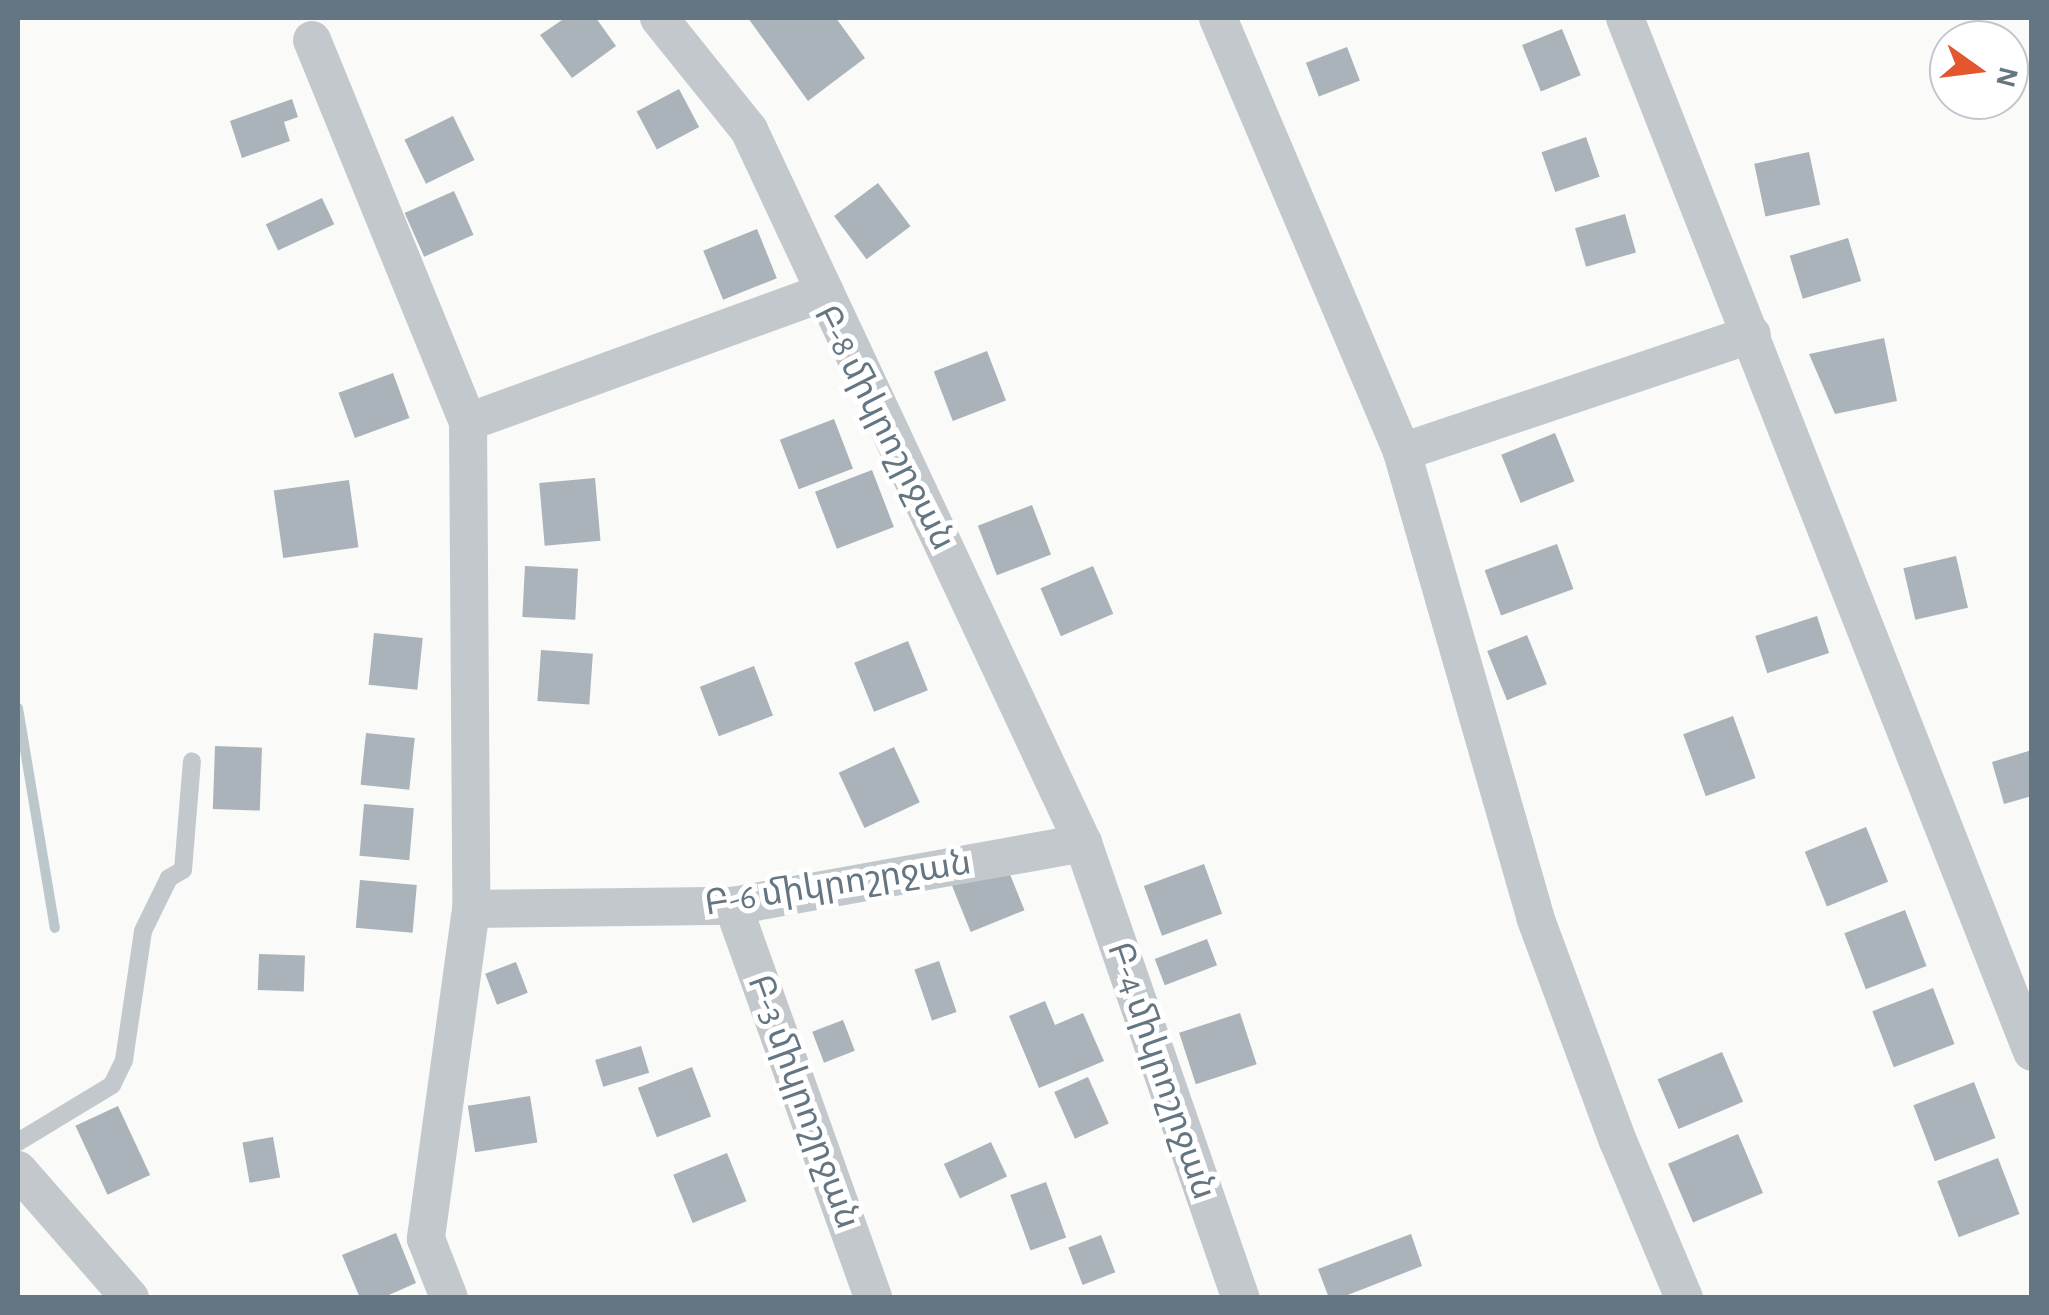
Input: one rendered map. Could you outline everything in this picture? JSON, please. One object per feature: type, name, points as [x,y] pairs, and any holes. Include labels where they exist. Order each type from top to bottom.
[{"type":"street","points":[[659,18],[750,130],[825,292]]},
{"type":"street","points":[[1218,18],[1402,452],[1534,917],[1618,1141],[1684,1298]]},
{"type":"street","points":[[1625,18],[2032,1052]]},
{"type":"street","points":[[312,40],[468,422],[471,909],[426,1239],[450,1298]]},
{"type":"street","name":"Բ-8 միկրոշրջան","points":[[468,422],[825,292],[1082,844]]},
{"type":"street","points":[[1402,452],[1752,334]]},
{"type":"street","name":"Բ-6 միկրոշրջան","points":[[471,909],[733,906],[1082,844]]},
{"type":"street","name":"Բ-4 միկրոշրջան","points":[[1082,844],[1241,1298]]},
{"type":"street","name":"Բ-3 միկրոշրջան","points":[[733,906],[873,1298]]},
{"type":"street","points":[[18,1170],[130,1298]]},
{"type":"lane","points":[[18,1142],[112,1085],[118,1072],[144,931],[169,878],[183,870],[192,761]]},
{"type":"building","points":[[565,18],[596,18],[616,46],[572,78],[540,35]]},
{"type":"building","points":[[748,18],[836,18],[865,58],[808,101]]},
{"type":"building","points":[[1562,29],[1581,75],[1541,91],[1522,45]]},
{"type":"building","points":[[1347,47],[1360,81],[1319,96],[1306,63]]},
{"type":"building","points":[[679,89],[699,127],[657,150],[637,112]]},
{"type":"building","points":[[292,99],[298,117],[284,122],[290,141],[242,158],[230,121]]},
{"type":"building","points":[[453,116],[474,160],[426,184],[404,140]]},
{"type":"building","points":[[1586,137],[1600,177],[1555,192],[1542,152]]},
{"type":"building","points":[[1809,152],[1820,205],[1765,216],[1754,164]]},
{"type":"building","points":[[878,183],[910,226],[867,259],[834,216]]},
{"type":"building","points":[[454,191],[474,235],[424,257],[405,213]]},
{"type":"building","points":[[322,198],[334,224],[278,250],[266,224]]},
{"type":"building","points":[[1625,214],[1636,252],[1586,267],[1575,228]]},
{"type":"building","points":[[757,229],[777,278],[723,300],[703,251]]},
{"type":"building","points":[[1848,238],[1861,281],[1803,299],[1790,256]]},
{"type":"building","points":[[1884,338],[1897,401],[1835,414],[1809,354]]},
{"type":"building","points":[[987,351],[1006,400],[953,421],[934,371]]},
{"type":"building","points":[[393,373],[409,418],[355,438],[338,393]]},
{"type":"building","points":[[834,419],[853,468],[799,489],[780,440]]},
{"type":"building","points":[[1555,433],[1574,481],[1521,503],[1501,455]]},
{"type":"building","points":[[872,470],[894,527],[837,549],[815,492]]},
{"type":"building","points":[[595,478],[600,541],[545,546],[539,483]]},
{"type":"building","points":[[349,480],[358,547],[283,558],[274,491]]},
{"type":"building","points":[[1032,505],[1051,554],[997,575],[978,526]]},
{"type":"building","points":[[1557,544],[1573,589],[1501,615],[1485,570]]},
{"type":"building","points":[[1956,556],[1968,608],[1915,620],[1903,568]]},
{"type":"building","points":[[525,566],[578,569],[575,620],[522,617]]},
{"type":"building","points":[[1093,566],[1113,614],[1061,636],[1041,588]]},
{"type":"building","points":[[1817,616],[1829,653],[1767,673],[1755,636]]},
{"type":"building","points":[[374,633],[423,638],[417,690],[369,685]]},
{"type":"building","points":[[1527,635],[1547,684],[1507,700],[1487,651]]},
{"type":"building","points":[[908,641],[928,690],[874,712],[854,663]]},
{"type":"building","points":[[541,650],[593,654],[589,705],[537,701]]},
{"type":"building","points":[[754,666],[773,715],[719,736],[700,687]]},
{"type":"building","points":[[1733,716],[1756,778],[1706,796],[1683,734]]},
{"type":"building","points":[[366,733],[415,738],[409,790],[361,785]]},
{"type":"building","points":[[215,746],[262,748],[260,811],[213,809]]},
{"type":"building","points":[[894,747],[920,802],[864,828],[839,773]]},
{"type":"building","points":[[2032,750],[2032,796],[2004,804],[1992,762]]},
{"type":"building","points":[[364,804],[414,808],[409,860],[359,856]]},
{"type":"building","points":[[1866,827],[1888,882],[1827,906],[1805,852]]},
{"type":"building","points":[[1005,862],[1024,910],[971,932],[951,884]]},
{"type":"building","points":[[1204,864],[1222,914],[1162,936],[1144,886]]},
{"type":"building","points":[[360,880],[417,885],[413,933],[356,928]]},
{"type":"building","points":[[1905,910],[1927,966],[1866,989],[1844,933]]},
{"type":"building","points":[[1207,939],[1217,965],[1165,985],[1155,959]]},
{"type":"building","points":[[259,954],[305,956],[304,992],[258,990]]},
{"type":"building","points":[[939,961],[957,1012],[932,1021],[914,969]]},
{"type":"building","points":[[516,962],[528,993],[497,1005],[485,974]]},
{"type":"building","points":[[1933,988],[1955,1044],[1894,1067],[1872,1011]]},
{"type":"building","points":[[1045,1001],[1055,1025],[1083,1013],[1104,1061],[1039,1088],[1009,1016]]},
{"type":"building","points":[[1240,1013],[1257,1064],[1196,1084],[1179,1033]]},
{"type":"building","points":[[843,1020],[855,1051],[824,1063],[812,1032]]},
{"type":"building","points":[[641,1046],[649,1073],[603,1087],[595,1060]]},
{"type":"building","points":[[1722,1052],[1743,1102],[1679,1129],[1658,1079]]},
{"type":"building","points":[[692,1067],[711,1116],[657,1137],[638,1088]]},
{"type":"building","points":[[1088,1077],[1109,1124],[1075,1139],[1054,1092]]},
{"type":"building","points":[[1974,1082],[1996,1138],[1935,1161],[1913,1105]]},
{"type":"building","points":[[530,1096],[537,1142],[475,1152],[468,1106]]},
{"type":"building","points":[[118,1106],[150,1175],[108,1195],[75,1126]]},
{"type":"building","points":[[1738,1134],[1763,1193],[1693,1223],[1668,1164]]},
{"type":"building","points":[[273,1137],[280,1177],[250,1183],[242,1142]]},
{"type":"building","points":[[991,1142],[1007,1176],[960,1198],[944,1164]]},
{"type":"building","points":[[727,1153],[746,1201],[693,1223],[673,1175]]},
{"type":"building","points":[[1998,1158],[2020,1214],[1959,1237],[1937,1181]]},
{"type":"building","points":[[1046,1182],[1066,1237],[1030,1250],[1010,1195]]},
{"type":"building","points":[[396,1233],[416,1283],[382,1298],[360,1298],[342,1255]]},
{"type":"building","points":[[1411,1234],[1422,1266],[1340,1298],[1329,1298],[1318,1269]]},
{"type":"building","points":[[1101,1235],[1115,1272],[1083,1285],[1068,1248]]},
{"type":"waterway","points":[[18,708],[55,928]]}]
